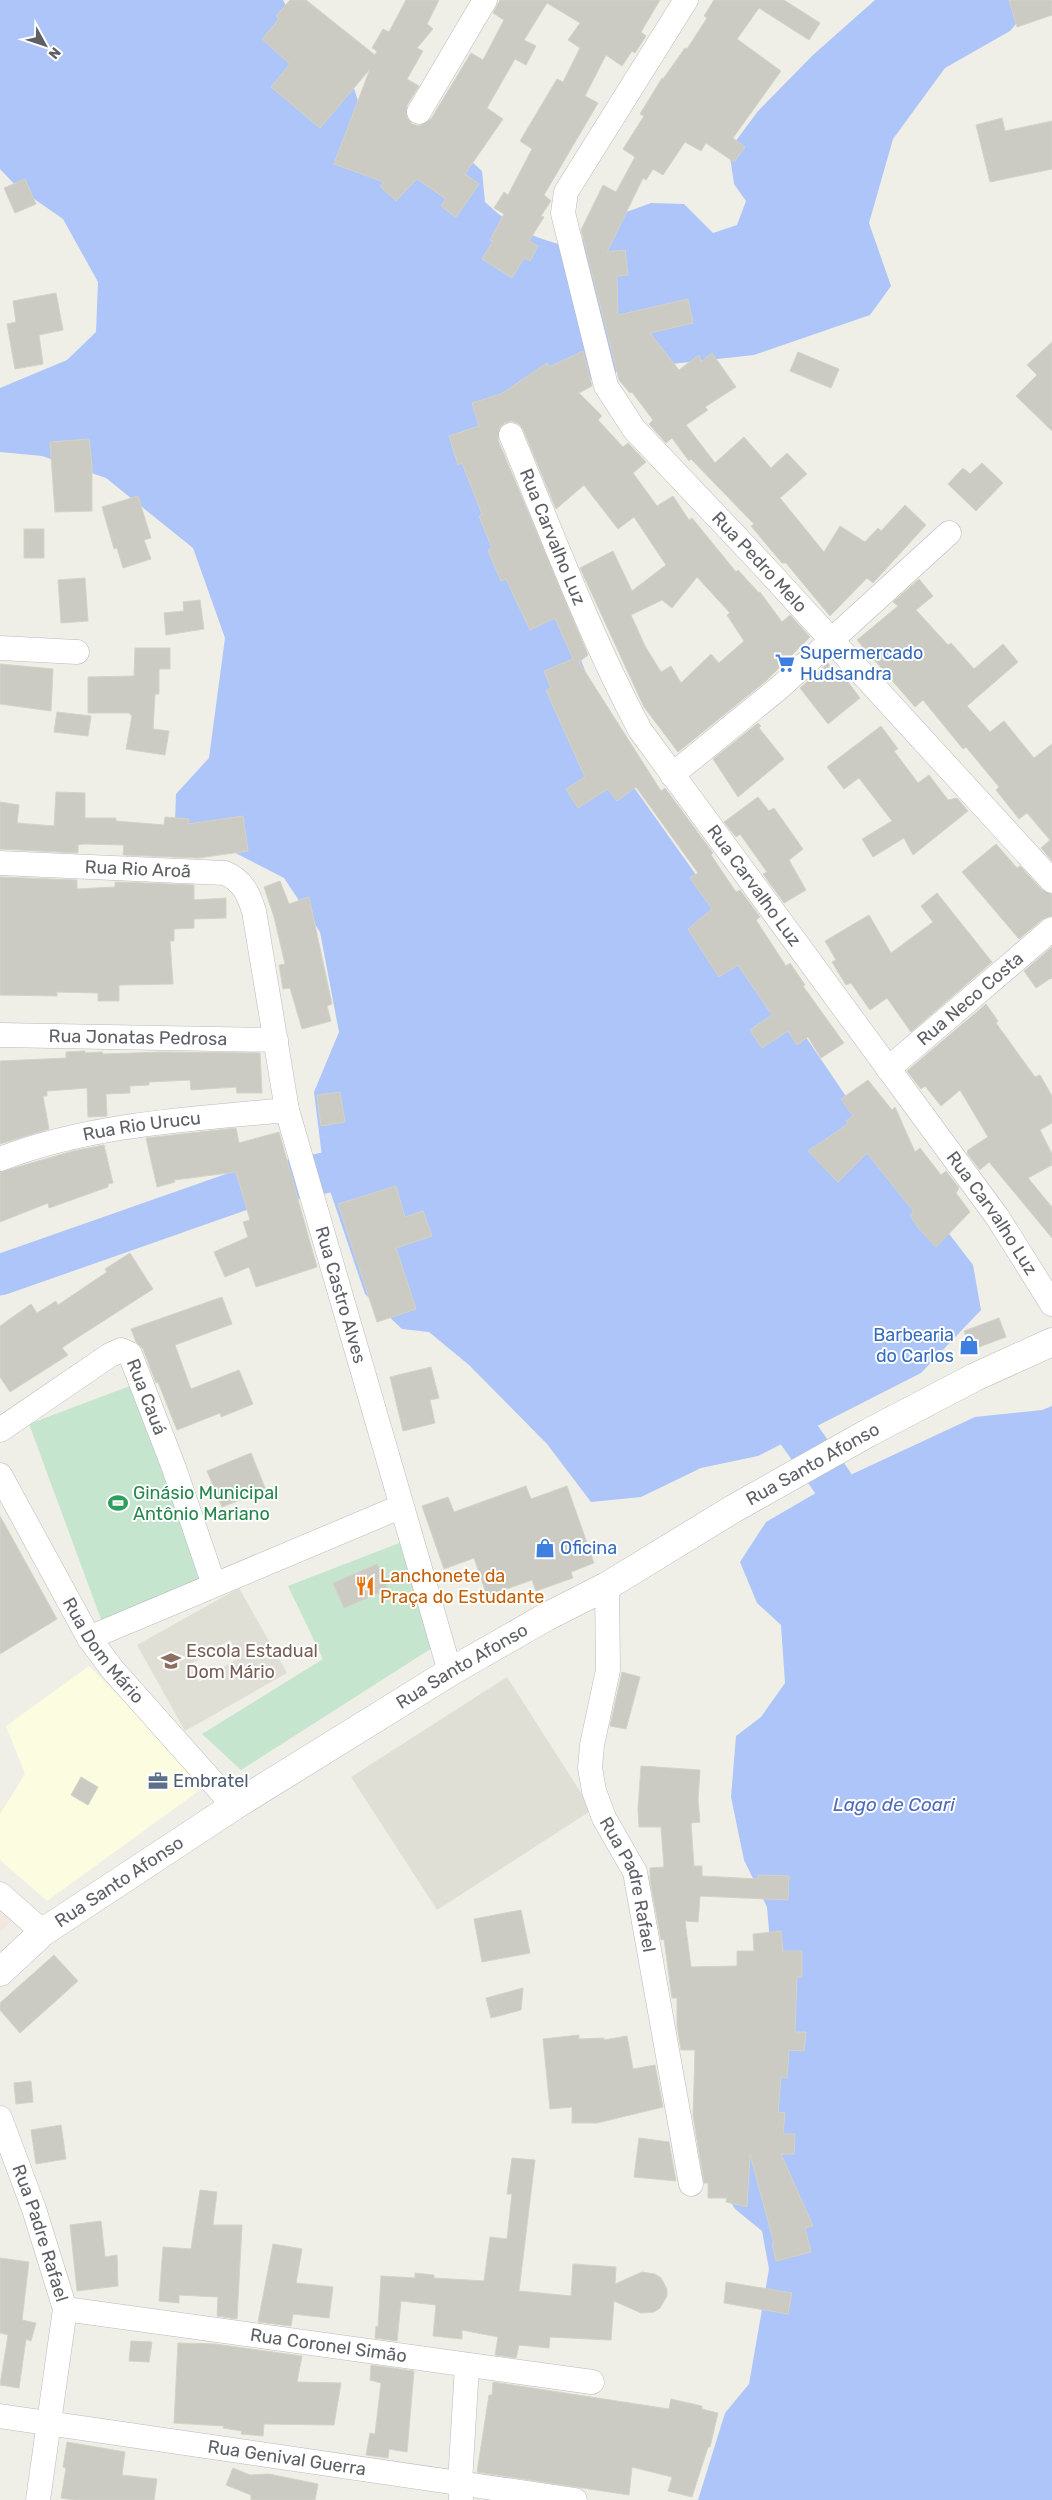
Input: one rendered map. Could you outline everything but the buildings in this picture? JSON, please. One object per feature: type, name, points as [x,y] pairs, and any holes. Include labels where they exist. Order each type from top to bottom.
[{"type":"main road","name":"Rua Santo Afonso","points":[[0,1972],[43,1932],[234,1806],[450,1672],[546,1617],[607,1586],[733,1509],[868,1433],[975,1377],[1052,1342]]},
{"type":"street","points":[[419,112],[485,0]]},
{"type":"street","name":"Rua Pedro Melo","points":[[686,0],[566,192],[563,213],[606,386],[634,429],[760,562],[1052,880]]},
{"type":"street","name":"Rua Carvalho Luz","points":[[511,435],[620,693],[640,730],[998,1218],[1052,1304]]},
{"type":"street","points":[[672,775],[779,688],[950,533]]},
{"type":"street","points":[[0,648],[77,652]]},
{"type":"street","name":"Rua Rio Aroã","points":[[0,863],[224,873],[237,878],[246,889],[254,911]]},
{"type":"street","name":"Rua Castro Alves","points":[[254,911],[287,1110],[400,1507],[450,1672]]},
{"type":"street","name":"Rua Neco Costa","points":[[888,1068],[1052,929]]},
{"type":"street","name":"Rua Jonatas Pedrosa","points":[[0,1035],[276,1040]]},
{"type":"street","name":"Rua Rio Urucu","points":[[0,1159],[57,1141],[105,1131],[178,1120],[287,1110]]},
{"type":"street","name":"Rua Cauá","points":[[0,1430],[110,1355],[121,1350],[130,1354],[174,1468],[214,1585]]},
{"type":"street","name":"Rua Dom Mário","points":[[0,1475],[89,1638],[112,1669],[234,1806]]},
{"type":"street","points":[[89,1638],[400,1507]]},
{"type":"street","name":"Rua Padre Rafael","points":[[607,1586],[608,1670],[590,1768],[594,1791],[604,1818],[635,1872],[691,2184]]},
{"type":"street","points":[[0,1894],[43,1932]]},
{"type":"street","name":"Rua Padre Rafael","points":[[0,2118],[34,2209],[65,2309],[38,2500]]},
{"type":"street","name":"Rua Coronel Simão","points":[[65,2309],[592,2382]]},
{"type":"street","points":[[460,2492],[467,2366]]},
{"type":"street","name":"Rua Genival Guerra","points":[[0,2416],[460,2492],[575,2500]]},
{"type":"shaded area","name":"Ginásio Municipal Antônio Mariano","points":[[135,1384],[207,1583],[102,1622],[29,1424]]},
{"type":"shaded area","points":[[407,1540],[432,1648],[241,1770],[202,1734],[323,1659],[288,1586]]},
{"type":"shaded area","name":"Escola Estadual Dom Mário","points":[[239,1588],[287,1673],[185,1731],[137,1645]],"holes":[[[230,1640],[240,1657],[199,1682],[189,1665]]]},
{"type":"shaded area","points":[[89,1666],[207,1785],[47,1901],[0,1860],[0,1814],[25,1774],[6,1726]]},
{"type":"shaded area","points":[[507,1677],[592,1810],[437,1910],[351,1777]]},
{"type":"shaded area","points":[[0,1901],[15,1918],[0,1932]]},
{"type":"water","points":[[0,0],[283,0],[291,16],[347,66],[364,120],[469,159],[482,171],[485,202],[495,211],[525,232],[547,241],[573,247],[610,218],[651,203],[684,204],[713,233],[737,225],[746,201],[734,184],[729,150],[758,111],[813,55],[875,0],[1036,0],[1010,31],[945,68],[893,139],[869,223],[891,286],[870,315],[754,355],[626,369],[524,400],[481,434],[554,592],[628,779],[699,879],[862,1120],[973,1265],[981,1310],[921,1373],[758,1456],[701,1468],[641,1497],[591,1502],[547,1444],[469,1365],[429,1332],[402,1329],[365,1294],[324,1173],[314,1092],[339,1032],[320,932],[284,878],[175,822],[176,794],[209,758],[225,638],[193,548],[106,478],[42,456],[0,452],[0,388],[67,360],[96,332],[98,282],[63,219],[17,187],[0,169]]},
{"type":"water","name":"Lago de Coari","points":[[1052,1406],[1052,2500],[698,2500],[725,2413],[749,2384],[769,2269],[762,2231],[735,2209],[717,2180],[780,2060],[767,1907],[744,1860],[731,1797],[736,1736],[761,1717],[785,1683],[781,1625],[757,1603],[740,1562],[766,1522],[833,1483],[975,1417],[1042,1410]]},
{"type":"waterway","points":[[0,1275],[239,1191],[324,1173]]},
{"type":"waterway","points":[[767,1389],[833,1483]]},
{"type":"place","name":"Supermercado Hudsandra","points":[[785,663]]},
{"type":"place","name":"Barbearia do Carlos","points":[[969,1345]]},
{"type":"place","name":"Ginásio Municipal Antônio Mariano","points":[[118,1503]]},
{"type":"place","name":"Oficina","points":[[545,1548]]},
{"type":"place","name":"Lanchonete da Praça do Estudante","points":[[365,1586]]},
{"type":"place","name":"Escola Estadual Dom Mário","points":[[171,1661]]},
{"type":"place","name":"Embratel","points":[[158,1781]]}]
